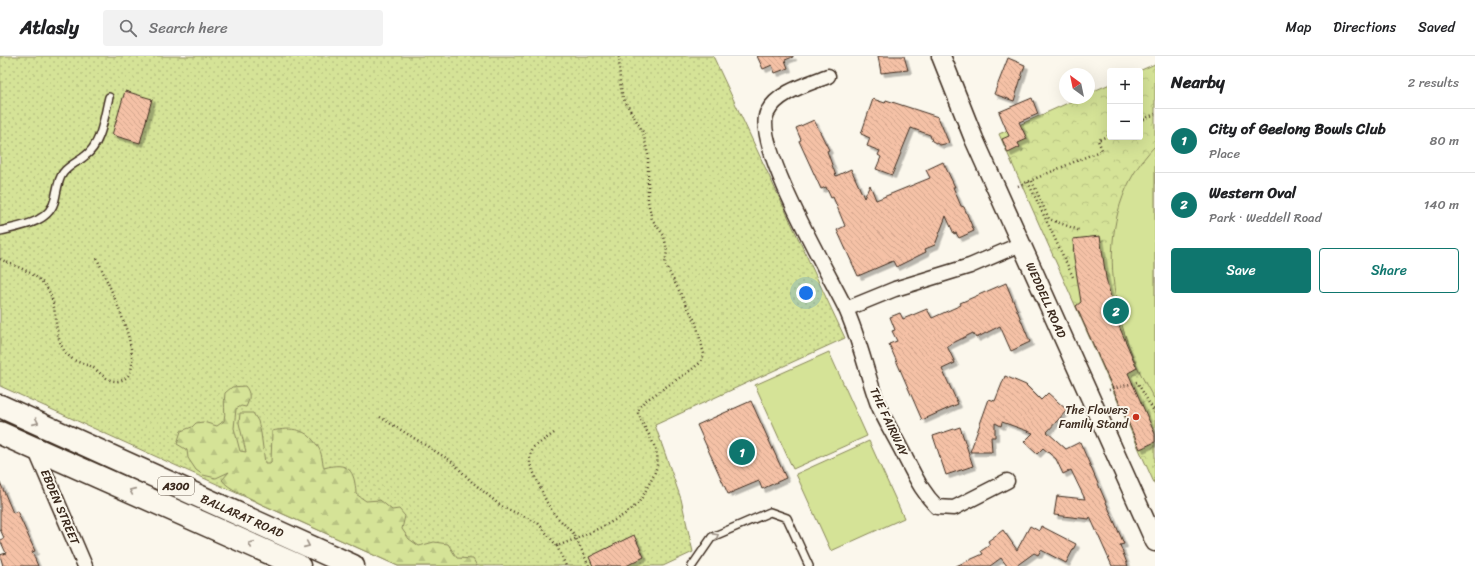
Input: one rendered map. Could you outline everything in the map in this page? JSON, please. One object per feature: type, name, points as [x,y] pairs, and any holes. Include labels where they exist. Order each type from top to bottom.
[{"type":"highway","name":"BALLARAT ROAD","points":[[0,406],[353,566]]},
{"type":"highway","name":"BALLARAT ROAD","points":[[0,433],[299,566]]},
{"type":"street","name":"WEDDELL ROAD","points":[[940,56],[974,139],[1155,542]]},
{"type":"street","name":"THE FAIRWAY","points":[[828,76],[795,90],[776,101],[767,114],[766,128],[769,143],[797,216],[846,309],[878,404],[924,494],[937,507],[954,508],[1007,482]]},
{"type":"street","points":[[846,309],[895,289],[970,266],[1021,244]]},
{"type":"street","name":"EBDEN STREET","points":[[35,449],[85,566]]},
{"type":"lane","points":[[0,231],[41,219],[49,212],[54,204],[63,172],[86,156],[99,137],[109,97]]},
{"type":"lane","points":[[692,566],[712,538],[770,512],[788,518],[809,566]]},
{"type":"path","points":[[557,546],[577,538],[635,507],[653,477],[657,456],[654,444],[640,420],[638,413],[639,408],[645,401],[700,363],[704,354],[696,323],[665,264],[667,250],[664,236],[652,219],[648,202],[648,155],[643,132],[623,98],[620,83],[619,56]]},
{"type":"path","points":[[1143,120],[1155,114]]},
{"type":"path","points":[[1018,186],[1102,150],[1098,140],[1107,136]]},
{"type":"path","points":[[1032,181],[1049,219],[1081,231]]},
{"type":"path","points":[[1028,182],[1074,278]]},
{"type":"path","points":[[0,259],[33,274],[44,283],[53,300],[58,338],[70,357],[93,368],[109,380],[123,380],[132,369],[131,348],[121,315],[97,258]]},
{"type":"path","points":[[1109,390],[1137,382],[1155,413]]},
{"type":"path","points":[[380,417],[451,461],[472,482],[501,506],[538,523],[557,546],[566,566]]},
{"type":"path","points":[[554,433],[534,447],[530,455],[530,464],[546,501],[554,514],[565,523],[577,538],[589,566]]},
{"type":"green space","points":[[0,56],[713,56],[845,338],[655,425],[681,499],[693,552],[663,566],[398,566],[0,386]]},
{"type":"green space","points":[[1155,64],[1155,485],[999,134],[1066,104],[1095,104],[1095,90],[1107,85],[1107,140],[1143,140],[1143,69]]},
{"type":"green space","points":[[1155,146],[1155,400],[1139,370],[1126,338],[1117,305],[1113,271],[1113,237],[1120,204],[1134,174]]},
{"type":"green space","points":[[829,352],[867,436],[793,469],[755,385]]},
{"type":"green space","points":[[245,386],[249,394],[248,401],[246,407],[241,406],[236,409],[234,428],[240,451],[246,452],[239,423],[240,413],[253,413],[258,421],[265,463],[271,463],[272,431],[286,429],[298,430],[309,436],[314,441],[321,454],[324,468],[339,466],[349,469],[354,479],[356,494],[366,501],[380,500],[392,510],[399,509],[405,516],[402,529],[409,539],[419,546],[434,542],[448,544],[457,558],[473,559],[477,566],[398,566],[239,493],[229,487],[222,480],[229,472],[216,478],[203,475],[196,470],[188,458],[187,450],[177,444],[181,431],[192,427],[196,423],[203,422],[217,426],[224,421],[225,393],[232,387]]},
{"type":"green space","points":[[869,441],[904,518],[831,551],[796,474]]},
{"type":"building","points":[[757,56],[793,57],[785,60],[788,68],[775,73],[772,65],[763,69]]},
{"type":"building","points":[[878,56],[904,56],[908,70],[881,73]]},
{"type":"building","points":[[1008,58],[1025,65],[1014,101],[994,94]]},
{"type":"building","points":[[125,91],[152,99],[140,143],[112,135]]},
{"type":"building","points":[[1032,98],[1038,114],[1019,122],[1027,139],[1018,143],[1020,147],[1008,153],[1002,139],[1009,136],[999,112]]},
{"type":"building","points":[[873,99],[885,103],[886,100],[938,117],[949,143],[940,145],[932,141],[930,135],[911,128],[892,175],[876,169],[881,157],[878,155],[880,151],[867,146],[870,138],[861,134]]},
{"type":"building","points":[[814,120],[829,150],[827,151],[836,176],[851,169],[864,198],[870,185],[876,200],[930,178],[926,170],[943,162],[955,187],[953,187],[961,206],[964,207],[974,231],[959,238],[956,233],[954,234],[946,216],[935,245],[925,249],[926,252],[896,267],[893,261],[858,276],[837,230],[845,226],[833,197],[831,198],[826,187],[821,189],[799,141],[801,140],[796,128]]},
{"type":"building","points":[[1100,236],[1106,278],[1113,305],[1110,305],[1137,368],[1128,373],[1155,434],[1155,442],[1140,449],[1076,306],[1081,302],[1074,258],[1073,239]]},
{"type":"building","points":[[1006,283],[1030,342],[1011,351],[1000,326],[976,338],[973,333],[947,346],[955,363],[942,369],[958,404],[922,420],[889,344],[897,341],[892,331],[895,330],[890,317],[900,313],[903,319],[927,309],[932,318],[961,305],[960,303]]},
{"type":"building","points":[[1005,376],[1026,385],[1041,400],[1048,393],[1067,410],[1047,432],[1066,449],[1080,442],[1124,544],[1120,545],[1128,566],[1112,566],[1090,517],[1089,519],[1054,515],[1057,496],[1085,499],[1071,470],[1063,474],[1056,459],[1043,448],[1037,454],[1024,442],[1033,433],[1002,422],[1001,426],[995,423],[995,437],[991,437],[992,452],[970,452],[989,399],[995,401]]},
{"type":"building","points":[[751,401],[786,478],[762,489],[759,481],[728,494],[697,425]]},
{"type":"building","points":[[960,427],[973,466],[946,475],[933,436]]},
{"type":"building","points":[[0,482],[13,513],[17,511],[35,551],[32,552],[38,566],[3,566],[0,555],[6,553],[0,540],[4,538],[0,529]]},
{"type":"building","points":[[1030,526],[1039,531],[1041,526],[1076,544],[1066,563],[1041,550],[1038,555],[1034,553],[1016,566],[1007,566],[1001,558],[990,566],[956,566],[983,554],[981,551],[990,545],[988,541],[1003,530],[1017,550]]},
{"type":"building","points":[[634,535],[644,557],[626,566],[593,566],[589,557]]},
{"type":"place","name":"Western Oval","points":[[1116,311]]},
{"type":"place","name":"The Flowers Family Stand","points":[[1136,417]]},
{"type":"place","name":"City of Geelong Bowls Club","points":[[742,452]]}]
